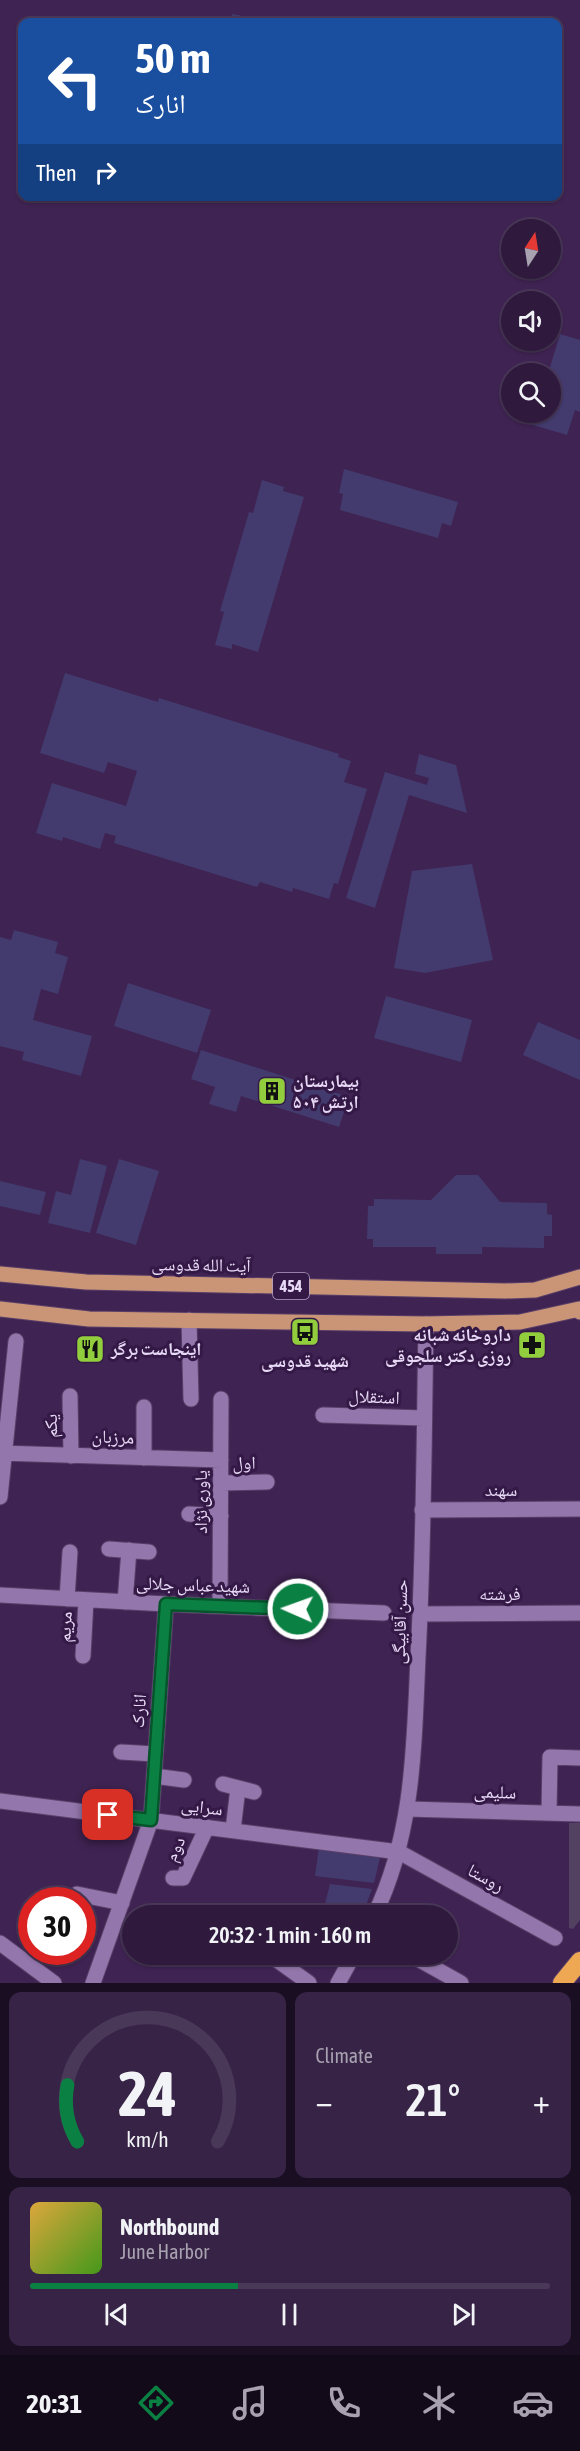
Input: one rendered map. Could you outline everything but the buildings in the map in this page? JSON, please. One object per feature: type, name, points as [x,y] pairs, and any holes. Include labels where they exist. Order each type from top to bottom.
[{"type":"highway","points":[[562,1983],[580,1961]]},
{"type":"main road","name":"آیت الله قدوسی","points":[[0,1274],[86,1282],[505,1291],[535,1290],[580,1277]]},
{"type":"main road","name":"454","points":[[0,1309],[89,1319],[426,1324],[520,1322],[580,1311]]},
{"type":"street","points":[[189,1320],[191,1399]]},
{"type":"street","name":"حسن آقابیگی","points":[[379,1905],[390,1881],[399,1852],[408,1809],[414,1741],[420,1614],[426,1324]]},
{"type":"street","points":[[0,1497],[2,1454],[16,1341]]},
{"type":"street","name":"یکم","points":[[70,1396],[71,1456]]},
{"type":"street","name":"یاوری نژاد","points":[[220,1606],[221,1399]]},
{"type":"street","points":[[144,1407],[144,1458]]},
{"type":"street","name":"استقلال","points":[[323,1415],[424,1418]]},
{"type":"street","name":"مرزبان","points":[[2,1454],[221,1460]]},
{"type":"street","name":"اول","points":[[221,1483],[267,1482]]},
{"type":"street","name":"سهند","points":[[422,1510],[580,1509]]},
{"type":"street","points":[[189,1514],[221,1516]]},
{"type":"street","points":[[109,1549],[149,1552]]},
{"type":"street","points":[[124,1602],[129,1550]]},
{"type":"street","points":[[67,1599],[70,1552]]},
{"type":"street","name":"شهید عباس جلالی","points":[[0,1595],[384,1613]]},
{"type":"street","name":"مریم","points":[[83,1656],[86,1600]]},
{"type":"street","name":"انارک","points":[[93,1983],[151,1820],[166,1604]]},
{"type":"street","name":"فرشته","points":[[420,1614],[580,1613]]},
{"type":"street","points":[[121,1752],[155,1754]]},
{"type":"street","points":[[549,1813],[550,1757],[580,1758]]},
{"type":"street","points":[[154,1776],[184,1780]]},
{"type":"street","points":[[233,1830],[230,1786],[254,1792]]},
{"type":"street","name":"سرایی","points":[[0,1801],[399,1852]]},
{"type":"street","name":"سلیمی","points":[[408,1809],[580,1814]]},
{"type":"street","name":"دوم","points":[[173,1878],[183,1878],[207,1827]]},
{"type":"street","name":"روستا","points":[[399,1852],[555,1938]]},
{"type":"street","points":[[96,1898],[122,1903]]},
{"type":"street","points":[[0,1943],[54,1983]]},
{"type":"street","points":[[284,1965],[309,1983]]},
{"type":"street","points":[[338,1983],[348,1965]]},
{"type":"street","points":[[429,1965],[461,1983]]},
{"type":"shaded area","points":[[569,1823],[580,1823],[580,1920],[573,1929],[569,1928]]},
{"type":"place","name":"بیمارستان ۵۰۴ ارتش","points":[[272,1091]]},
{"type":"place","name":"شهید قدوسی","points":[[305,1332]]},
{"type":"place","name":"داروخانه شبانه روزی دکتر سلجوقی","points":[[532,1345]]},
{"type":"place","name":"اینجاست برگر","points":[[90,1349]]},
{"type":"route","points":[[108,1815],[151,1820],[166,1604],[298,1609]]}]
